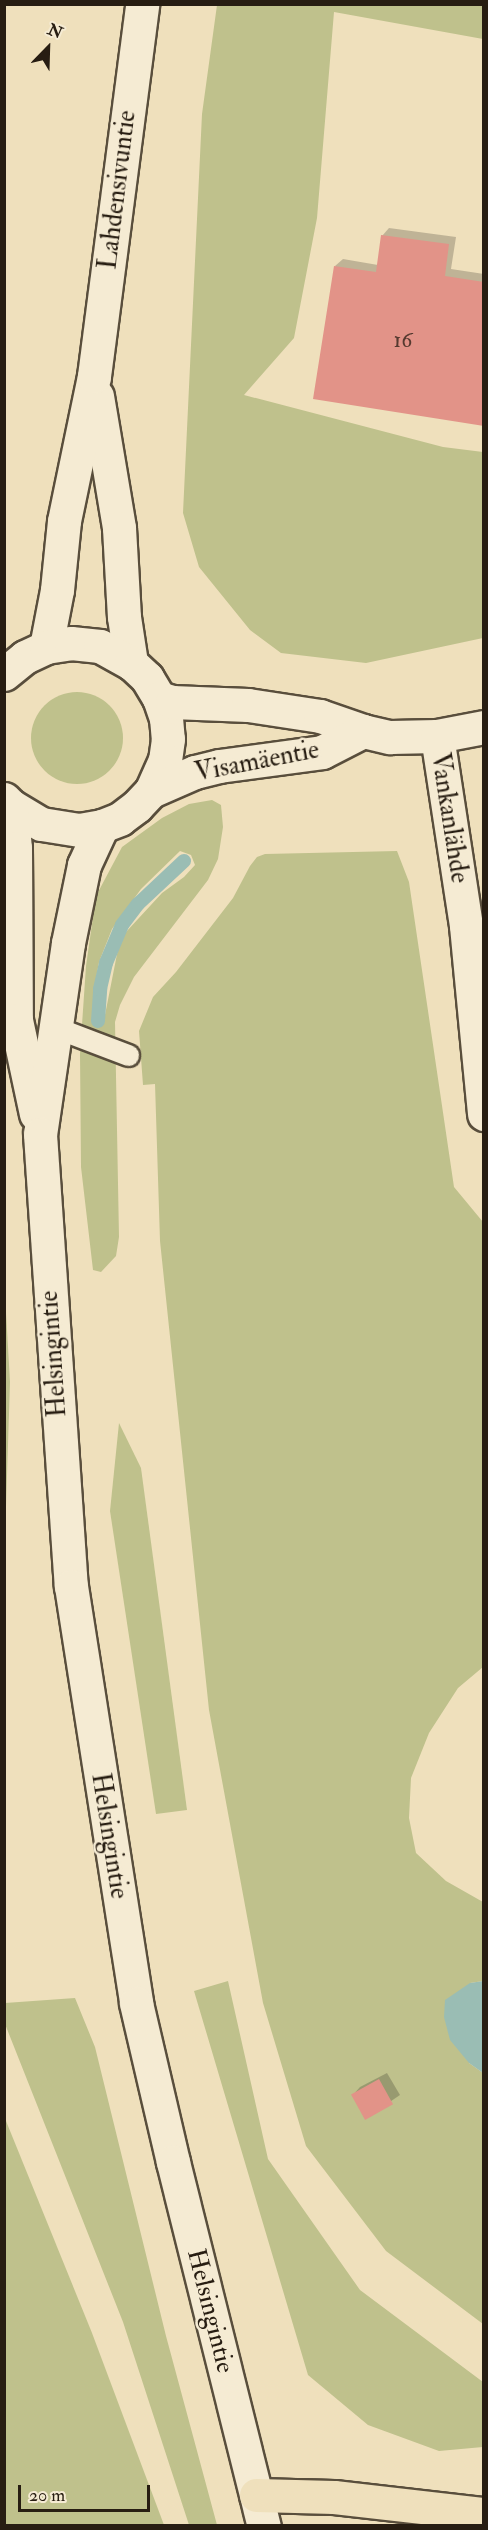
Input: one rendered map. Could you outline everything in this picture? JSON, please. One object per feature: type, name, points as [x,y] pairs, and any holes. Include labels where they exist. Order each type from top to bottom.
[{"type":"highway","points":[[260,2510],[334,2497],[472,2518]]},
{"type":"main road","name":"Lahdensivuntie","points":[[46,647],[57,590],[64,521],[94,376],[142,4]]},
{"type":"main road","name":"Lahdensivuntie","points":[[94,376],[119,528],[124,617],[131,663]]},
{"type":"main road","points":[[4,674],[25,657],[46,647],[71,643],[100,646],[131,663],[147,678],[159,698],[166,718],[168,739],[165,760],[151,790],[128,813],[102,826],[79,831],[56,829],[27,818],[8,802]]},
{"type":"main road","name":"Visamäentie","points":[[159,698],[172,702],[248,705],[320,716],[363,731],[390,737],[437,736],[483,727]]},
{"type":"main road","name":"Visamäentie","points":[[151,790],[195,772],[219,766],[322,752],[363,731]]},
{"type":"main road","name":"Vankanlähde","points":[[437,736],[466,926],[483,1114]]},
{"type":"main road","name":"Helsingintie","points":[[8,802],[15,848],[16,1020],[40,1134],[71,1586],[136,2003],[173,2162],[260,2510]]},
{"type":"main road","name":"Helsingintie","points":[[40,1134],[68,943],[84,865],[102,826]]},
{"type":"lane","points":[[57,1028],[128,1055]]},
{"type":"green space","points":[[217,5],[483,5],[483,39],[334,12],[317,218],[294,338],[244,395],[443,447],[483,452],[483,638],[366,663],[281,653],[250,630],[199,567],[183,513],[202,114]]},
{"type":"green space","points":[[77,692],[94,696],[109,706],[119,721],[123,738],[119,755],[109,770],[94,780],[77,784],[60,780],[45,770],[35,755],[31,738],[35,721],[45,706],[60,696]]},
{"type":"green space","points":[[212,800],[221,805],[223,827],[218,859],[208,880],[134,977],[120,1005],[115,1022],[119,1237],[116,1256],[101,1272],[93,1270],[81,1167],[80,1054],[86,966],[96,896],[122,847],[162,818],[189,804]],"holes":[[[180,851],[191,855],[195,865],[184,877],[162,893],[126,932],[118,949],[104,1020],[98,1028],[94,1017],[94,990],[99,962],[112,929],[141,889]]]},
{"type":"green space","points":[[397,851],[409,882],[454,1187],[483,1222],[483,1667],[458,1688],[429,1733],[411,1778],[409,1818],[416,1853],[446,1881],[483,1902],[483,1981],[470,1983],[469,2063],[483,2073],[483,2324],[386,2251],[306,2146],[263,2003],[209,1710],[160,1241],[155,1084],[143,1085],[139,1031],[153,997],[176,972],[233,898],[257,857],[265,854]]},
{"type":"green space","points":[[5,1295],[10,1382],[4,1538]]},
{"type":"green space","points":[[119,1423],[141,1468],[187,1810],[156,1814],[110,1511]]},
{"type":"green space","points":[[228,1981],[268,2159],[360,2290],[483,2382],[483,2447],[439,2451],[368,2425],[308,2375],[194,1991]]},
{"type":"green space","points":[[75,1998],[95,2047],[166,2336],[217,2525],[189,2525],[123,2322],[5,2024],[5,2003]]},
{"type":"green space","points":[[4,2116],[92,2333],[164,2525],[5,2525]]},
{"type":"water","points":[[484,1981],[483,2073],[469,2063],[450,2040],[444,2017],[445,2000],[470,1983]]},
{"type":"building","points":[[381,235],[449,244],[445,276],[484,282],[484,426],[313,399],[334,266],[376,272]]},
{"type":"building","points":[[379,2079],[393,2104],[365,2120],[351,2095]]},
{"type":"waterway","points":[[98,1021],[100,989],[106,963],[122,925],[138,904],[184,861]]}]
